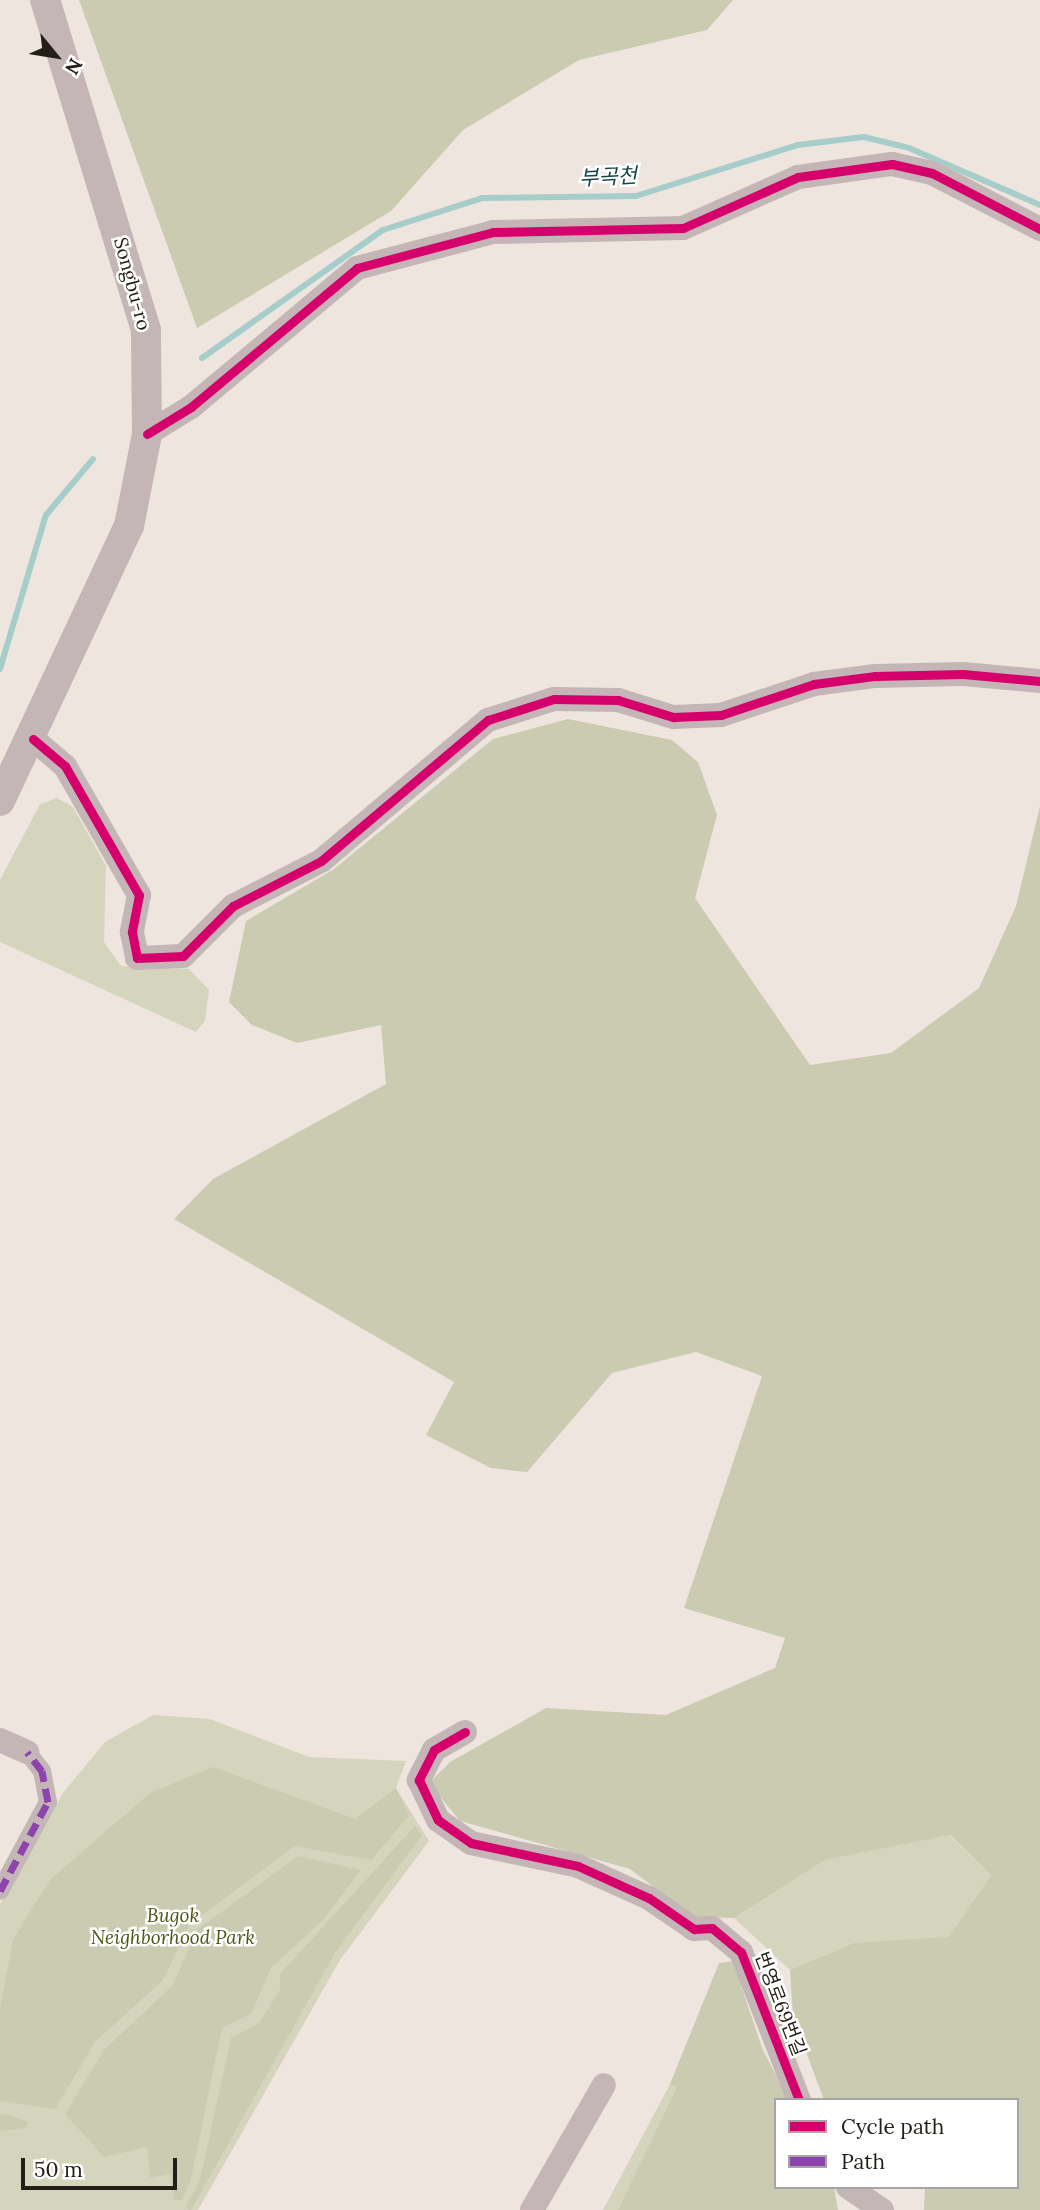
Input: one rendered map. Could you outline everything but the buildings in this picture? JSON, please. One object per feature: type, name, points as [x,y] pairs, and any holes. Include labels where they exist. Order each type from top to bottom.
[{"type":"street","name":"Songbu-ro","points":[[0,801],[33,739],[129,527],[147,434],[146,330],[45,0]]},
{"type":"street","points":[[147,434],[191,407],[357,268],[493,232],[683,228],[798,177],[892,164],[932,173],[1040,229]]},
{"type":"street","points":[[33,739],[65,766],[139,895],[132,932],[137,958],[183,956],[233,906],[321,861],[488,720],[554,699],[618,700],[673,718],[721,715],[814,684],[876,677],[1040,681]]},
{"type":"street","name":"번영로69번길","points":[[465,1732],[434,1750],[419,1780],[438,1820],[471,1843],[578,1867],[649,1898],[694,1929],[712,1928],[741,1952],[798,2098]]},
{"type":"street","points":[[0,1740],[27,1752],[42,1771],[48,1802],[0,1891]]},
{"type":"street","points":[[532,2210],[604,2085]]},
{"type":"street","points":[[851,2189],[882,2210]]},
{"type":"green space","points":[[79,0],[733,0],[707,30],[579,60],[463,130],[391,211],[197,328]]},
{"type":"green space","points":[[568,719],[672,740],[698,762],[717,815],[695,898],[810,1065],[891,1053],[979,988],[1016,906],[1040,806],[1040,2210],[924,2210],[925,2189],[1019,2189],[1019,2098],[823,2098],[793,2017],[790,1970],[853,1943],[949,1937],[991,1875],[950,1835],[825,1860],[734,1918],[693,1917],[630,1869],[460,1821],[429,1783],[450,1762],[546,1708],[666,1715],[775,1668],[785,1638],[684,1608],[762,1376],[696,1352],[612,1373],[527,1472],[491,1468],[426,1435],[454,1382],[174,1219],[213,1179],[386,1084],[381,1025],[297,1043],[252,1025],[229,1002],[246,921],[334,869],[493,739]]},
{"type":"green space","points":[[57,798],[73,807],[106,866],[104,942],[121,966],[189,969],[209,990],[205,1021],[196,1032],[0,942],[0,880],[40,804]]},
{"type":"green space","name":"Bugok Neighborhood Park","points":[[153,1715],[210,1719],[309,1757],[406,1761],[396,1788],[429,1841],[340,1960],[198,2210],[0,2210],[0,1904],[63,1793],[105,1742]]},
{"type":"green space","points":[[213,1767],[355,1819],[396,1788],[409,1816],[371,1860],[295,1846],[190,1924],[163,1980],[95,2042],[55,2109],[0,2101],[0,2007],[13,1940],[32,1908],[51,1879],[150,1793]]},
{"type":"green space","points":[[415,1826],[422,1835],[335,1953],[191,2210],[185,2208],[200,2180],[231,2038],[259,2023],[280,1990],[280,1974]]},
{"type":"green space","points":[[949,1835],[991,1875],[949,1938],[853,1943],[790,1970],[734,1918],[825,1860]]},
{"type":"green space","points":[[298,1856],[361,1870],[324,1919],[271,1968],[251,2014],[222,2028],[191,2179],[182,2200],[174,2200],[170,2174],[150,2178],[147,2147],[104,2157],[65,2114],[104,2050],[172,1986],[198,1929]]},
{"type":"green space","points":[[733,1961],[762,2048],[788,2098],[774,2098],[774,2189],[834,2189],[838,2210],[618,2210],[677,2087],[670,2084],[719,1963]]},
{"type":"green space","points":[[670,2084],[677,2087],[618,2210],[603,2210]]},
{"type":"green space","points":[[6,2114],[29,2122],[26,2128],[0,2131],[0,2115]]},
{"type":"waterway","name":"부곡천","points":[[202,358],[383,230],[482,198],[636,196],[798,145],[864,137],[909,148],[1040,205]]},
{"type":"waterway","name":"부곡천","points":[[0,669],[46,515],[93,459]]},
{"type":"marked path","points":[[0,1891],[48,1802],[42,1771],[27,1752]]},
{"type":"cycle path","points":[[147,434],[191,407],[357,268],[493,232],[683,228],[798,177],[892,164],[932,173],[1040,229]]},
{"type":"cycle path","points":[[33,739],[65,766],[139,895],[132,932],[137,958],[183,956],[233,906],[321,861],[488,720],[554,699],[618,700],[673,717],[721,715],[814,684],[875,676],[963,674],[1040,681]]},
{"type":"cycle path","points":[[465,1732],[434,1750],[419,1780],[438,1820],[471,1843],[578,1866],[649,1898],[694,1929],[712,1928],[741,1952],[798,2098]]}]
